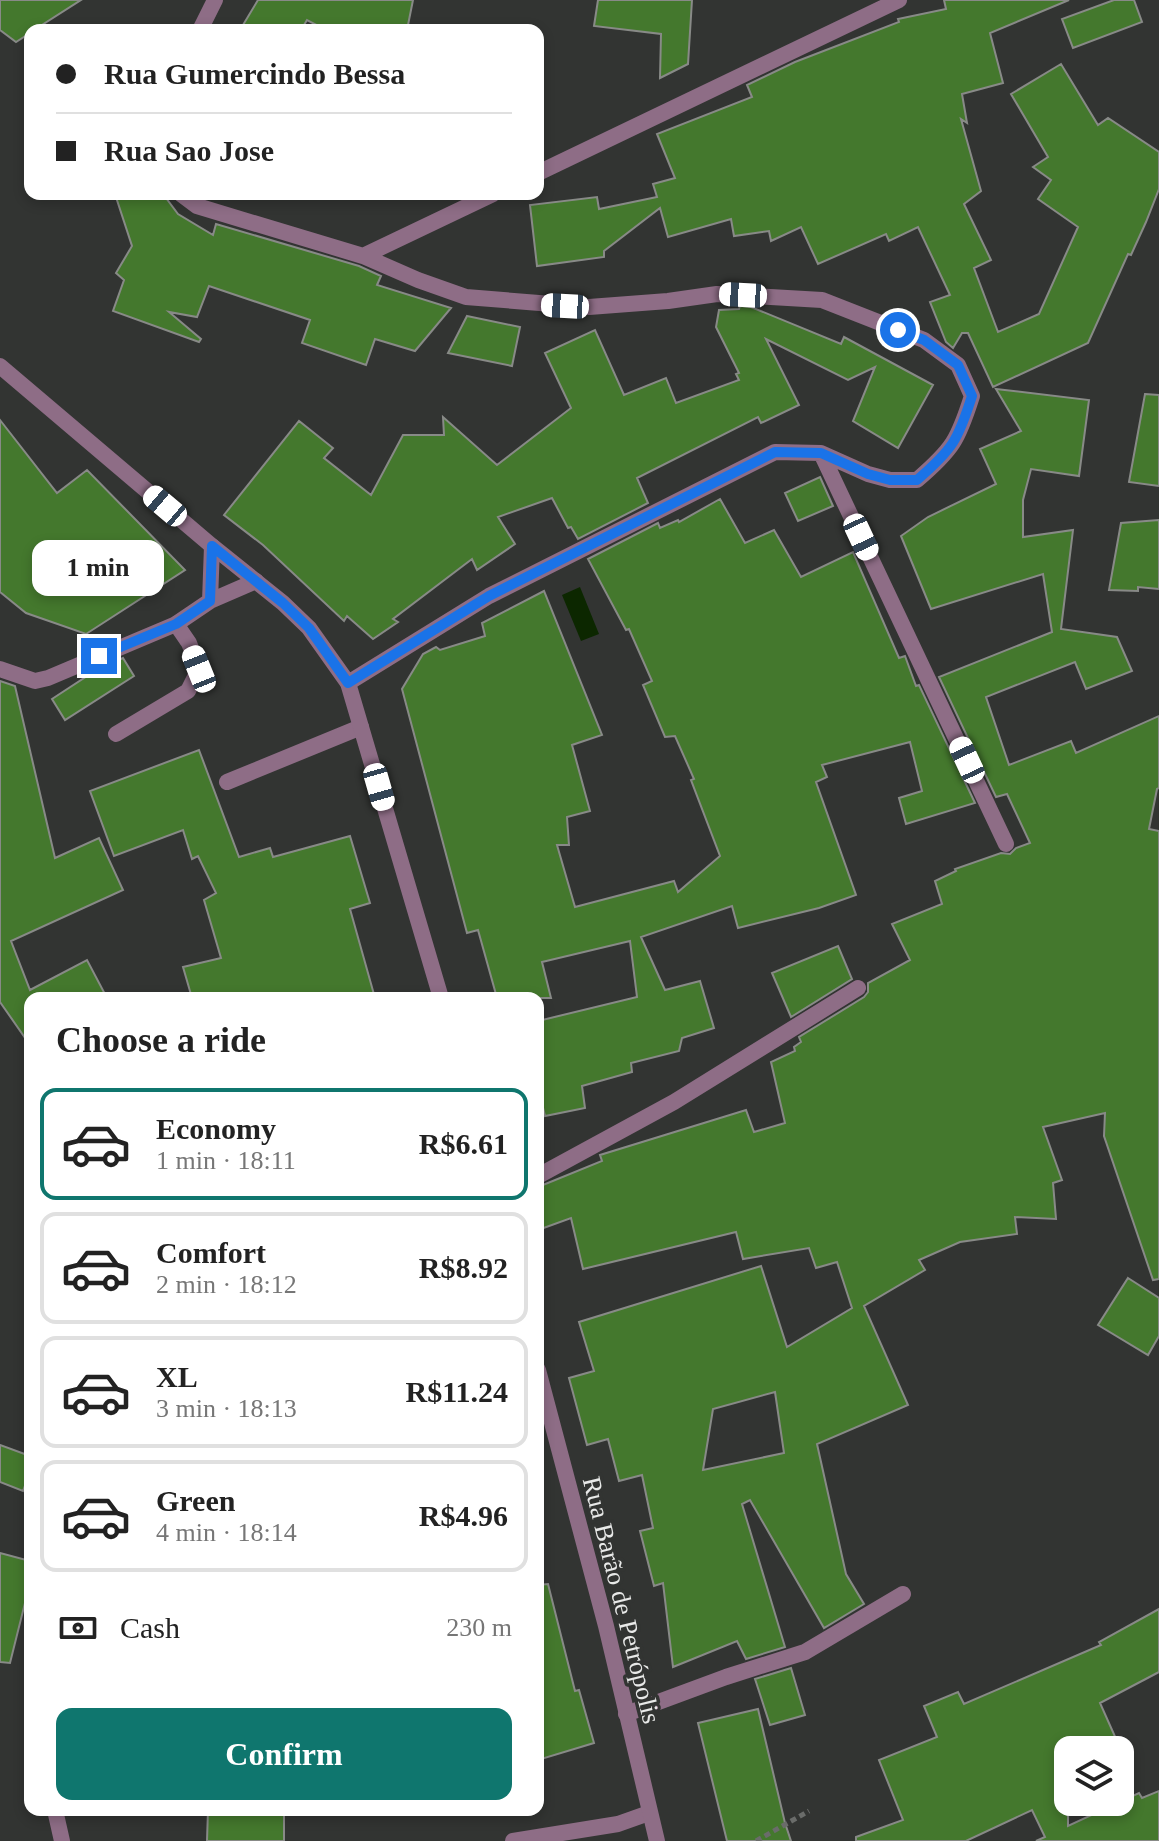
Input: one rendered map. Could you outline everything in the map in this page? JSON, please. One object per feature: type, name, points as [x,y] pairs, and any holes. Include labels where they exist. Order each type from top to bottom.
[{"type":"street","points":[[203,24],[215,0]]},
{"type":"street","points":[[544,170],[899,0]]},
{"type":"street","points":[[189,200],[197,206],[363,256],[466,297],[589,307],[717,294],[822,300],[924,340],[958,365],[972,396],[960,434],[942,458],[917,480],[890,480],[868,474],[821,453],[775,452],[489,596],[348,683]]},
{"type":"street","points":[[363,256],[480,200]]},
{"type":"street","points":[[0,366],[309,628],[348,683],[439,992]]},
{"type":"street","points":[[821,453],[1006,844]]},
{"type":"street","points":[[210,601],[212,546]]},
{"type":"street","points":[[0,669],[35,681],[176,624],[210,601],[256,581]]},
{"type":"street","points":[[116,734],[188,691],[199,669],[189,643],[176,624]]},
{"type":"street","points":[[227,782],[361,727]]},
{"type":"street","points":[[544,1173],[674,1102],[858,988]]},
{"type":"street","name":"Rua Barão de Petrópolis","points":[[544,1393],[602,1611],[657,1841]]},
{"type":"street","points":[[626,1714],[805,1652],[903,1594]]},
{"type":"street","points":[[513,1841],[618,1824],[649,1813]]},
{"type":"street","points":[[56,1816],[62,1841]]},
{"type":"path","points":[[756,1841],[809,1811]]},
{"type":"shaded area","points":[[580,587],[599,634],[581,641],[562,595]]},
{"type":"building","points":[[0,0],[81,0],[43,24],[24,24],[24,37],[16,42],[0,30]]},
{"type":"building","points":[[258,0],[413,0],[408,24],[315,24],[307,20],[305,24],[244,24]]},
{"type":"building","points":[[598,0],[692,0],[688,64],[660,78],[661,34],[594,26]]},
{"type":"building","points":[[944,0],[1069,0],[990,33],[1003,83],[962,94],[967,123],[961,119],[981,191],[964,204],[991,260],[974,268],[998,332],[1039,314],[1078,227],[1038,199],[1051,180],[1033,167],[1048,157],[1011,94],[1061,64],[1098,125],[1108,118],[1159,152],[1159,189],[1088,343],[993,387],[968,333],[962,333],[953,348],[946,342],[930,302],[950,295],[918,227],[889,241],[886,234],[818,264],[801,227],[771,241],[769,231],[734,236],[731,219],[668,237],[660,208],[604,251],[604,257],[537,266],[530,205],[597,197],[599,209],[657,197],[653,184],[675,178],[657,134],[752,97],[747,85],[795,62],[899,22],[898,19],[946,9]]},
{"type":"building","points":[[1114,0],[1134,0],[1142,22],[1073,48],[1062,19]]},
{"type":"building","points":[[117,200],[168,200],[178,214],[213,235],[216,224],[359,266],[381,276],[377,285],[451,308],[415,351],[375,339],[366,365],[302,343],[310,320],[209,286],[197,317],[169,312],[201,339],[199,342],[113,311],[124,280],[116,273],[132,246]]},
{"type":"building","points":[[740,306],[751,307],[841,344],[844,337],[933,385],[898,448],[853,421],[875,367],[848,380],[766,339],[799,405],[761,423],[758,417],[637,478],[648,503],[578,539],[571,527],[568,528],[552,498],[498,517],[515,544],[477,570],[472,559],[393,619],[398,622],[373,639],[347,616],[344,621],[263,545],[224,515],[299,421],[333,448],[324,458],[371,495],[403,435],[444,435],[443,417],[497,465],[571,408],[545,353],[595,330],[624,395],[666,378],[676,403],[739,380],[736,374],[739,373],[716,327],[719,310],[739,309]]},
{"type":"building","points":[[467,316],[520,327],[512,366],[448,353]]},
{"type":"building","points":[[996,389],[1089,400],[1079,476],[1031,469],[1023,500],[1023,537],[1073,530],[1061,629],[1117,637],[1132,671],[1086,689],[1075,662],[986,697],[1009,765],[1071,741],[1076,753],[1159,716],[1159,788],[1149,829],[1159,831],[1159,1279],[1153,1280],[1104,1136],[1105,1113],[1043,1127],[1062,1180],[1053,1183],[1056,1219],[1015,1217],[1017,1234],[960,1242],[919,1260],[925,1270],[864,1306],[908,1405],[817,1444],[846,1574],[864,1604],[824,1628],[750,1500],[742,1504],[785,1647],[746,1659],[737,1641],[673,1667],[663,1583],[654,1586],[640,1531],[653,1528],[642,1475],[619,1481],[608,1439],[587,1445],[569,1378],[594,1371],[579,1322],[761,1266],[787,1347],[852,1308],[837,1262],[816,1268],[809,1248],[743,1259],[736,1232],[583,1269],[571,1218],[544,1228],[544,1185],[602,1161],[600,1155],[746,1110],[754,1132],[785,1123],[771,1062],[795,1051],[794,1047],[801,1042],[799,1037],[864,997],[868,992],[868,983],[910,960],[892,924],[942,904],[935,881],[955,869],[1001,853],[1010,854],[1030,843],[1007,794],[996,797],[939,677],[1052,632],[1043,574],[931,609],[901,536],[928,517],[996,484],[980,449],[1021,431]],"holes":[[[775,1392],[784,1453],[703,1470],[713,1409]]]},
{"type":"building","points":[[1145,394],[1159,395],[1159,486],[1129,482]]},
{"type":"building","points":[[0,420],[57,493],[87,470],[185,570],[86,634],[26,613],[0,592]]},
{"type":"building","points":[[820,477],[833,506],[798,521],[785,493]]},
{"type":"building","points":[[720,499],[745,543],[774,530],[801,577],[853,552],[899,658],[905,656],[916,686],[919,685],[975,803],[906,824],[899,798],[922,791],[910,742],[822,765],[827,777],[816,782],[856,895],[819,908],[738,928],[732,906],[641,937],[665,990],[700,981],[714,1028],[682,1038],[679,1051],[631,1063],[632,1072],[582,1086],[585,1108],[545,1116],[544,1020],[637,997],[630,941],[542,962],[551,998],[544,998],[544,992],[495,992],[478,930],[467,933],[402,689],[423,654],[436,647],[440,650],[485,636],[482,623],[544,591],[602,735],[572,745],[590,811],[567,817],[569,845],[557,845],[575,907],[674,881],[678,892],[720,856],[691,780],[694,779],[675,736],[665,737],[643,685],[652,681],[629,629],[626,630],[588,559],[658,523],[660,528],[679,522]]},
{"type":"building","points":[[1159,520],[1159,589],[1138,587],[1138,591],[1109,590],[1121,523]]},
{"type":"building","points":[[123,658],[134,676],[65,720],[52,699],[98,669]]},
{"type":"building","points":[[0,681],[15,686],[55,858],[99,838],[123,890],[11,941],[30,990],[87,960],[104,992],[24,992],[24,1036],[0,1002]]},
{"type":"building","points":[[199,750],[239,857],[270,848],[273,857],[350,836],[370,903],[350,909],[373,992],[190,992],[183,967],[221,958],[204,900],[216,893],[198,856],[192,859],[183,830],[114,856],[90,791]]},
{"type":"building","points":[[838,946],[852,979],[791,1017],[772,973]]},
{"type":"building","points":[[1128,1278],[1159,1298],[1159,1336],[1148,1355],[1098,1325]]},
{"type":"building","points":[[0,1445],[24,1454],[23,1491],[0,1482]]},
{"type":"building","points":[[0,1553],[24,1559],[24,1607],[10,1663],[0,1662]]},
{"type":"building","points":[[544,1584],[548,1584],[575,1691],[579,1690],[594,1743],[544,1758]]},
{"type":"building","points":[[1159,1609],[1159,1672],[1100,1703],[1115,1736],[1054,1736],[1054,1816],[1068,1816],[1068,1826],[1090,1816],[1134,1816],[1134,1795],[1139,1793],[1142,1798],[1159,1791],[1159,1841],[1036,1841],[1045,1837],[1032,1810],[966,1841],[856,1841],[856,1837],[903,1820],[879,1760],[937,1737],[924,1706],[958,1692],[964,1704],[1101,1645],[1099,1642]]},
{"type":"building","points":[[791,1668],[805,1715],[770,1725],[755,1679]]},
{"type":"building","points":[[758,1709],[791,1841],[727,1841],[698,1723]]},
{"type":"building","points":[[208,1816],[284,1816],[284,1841],[207,1841]]},
{"type":"route","points":[[99,656],[176,624],[210,601],[212,546],[309,628],[348,683],[489,596],[775,452],[821,453],[868,474],[890,480],[917,480],[942,458],[960,434],[972,396],[958,365],[924,340],[898,330]]}]
